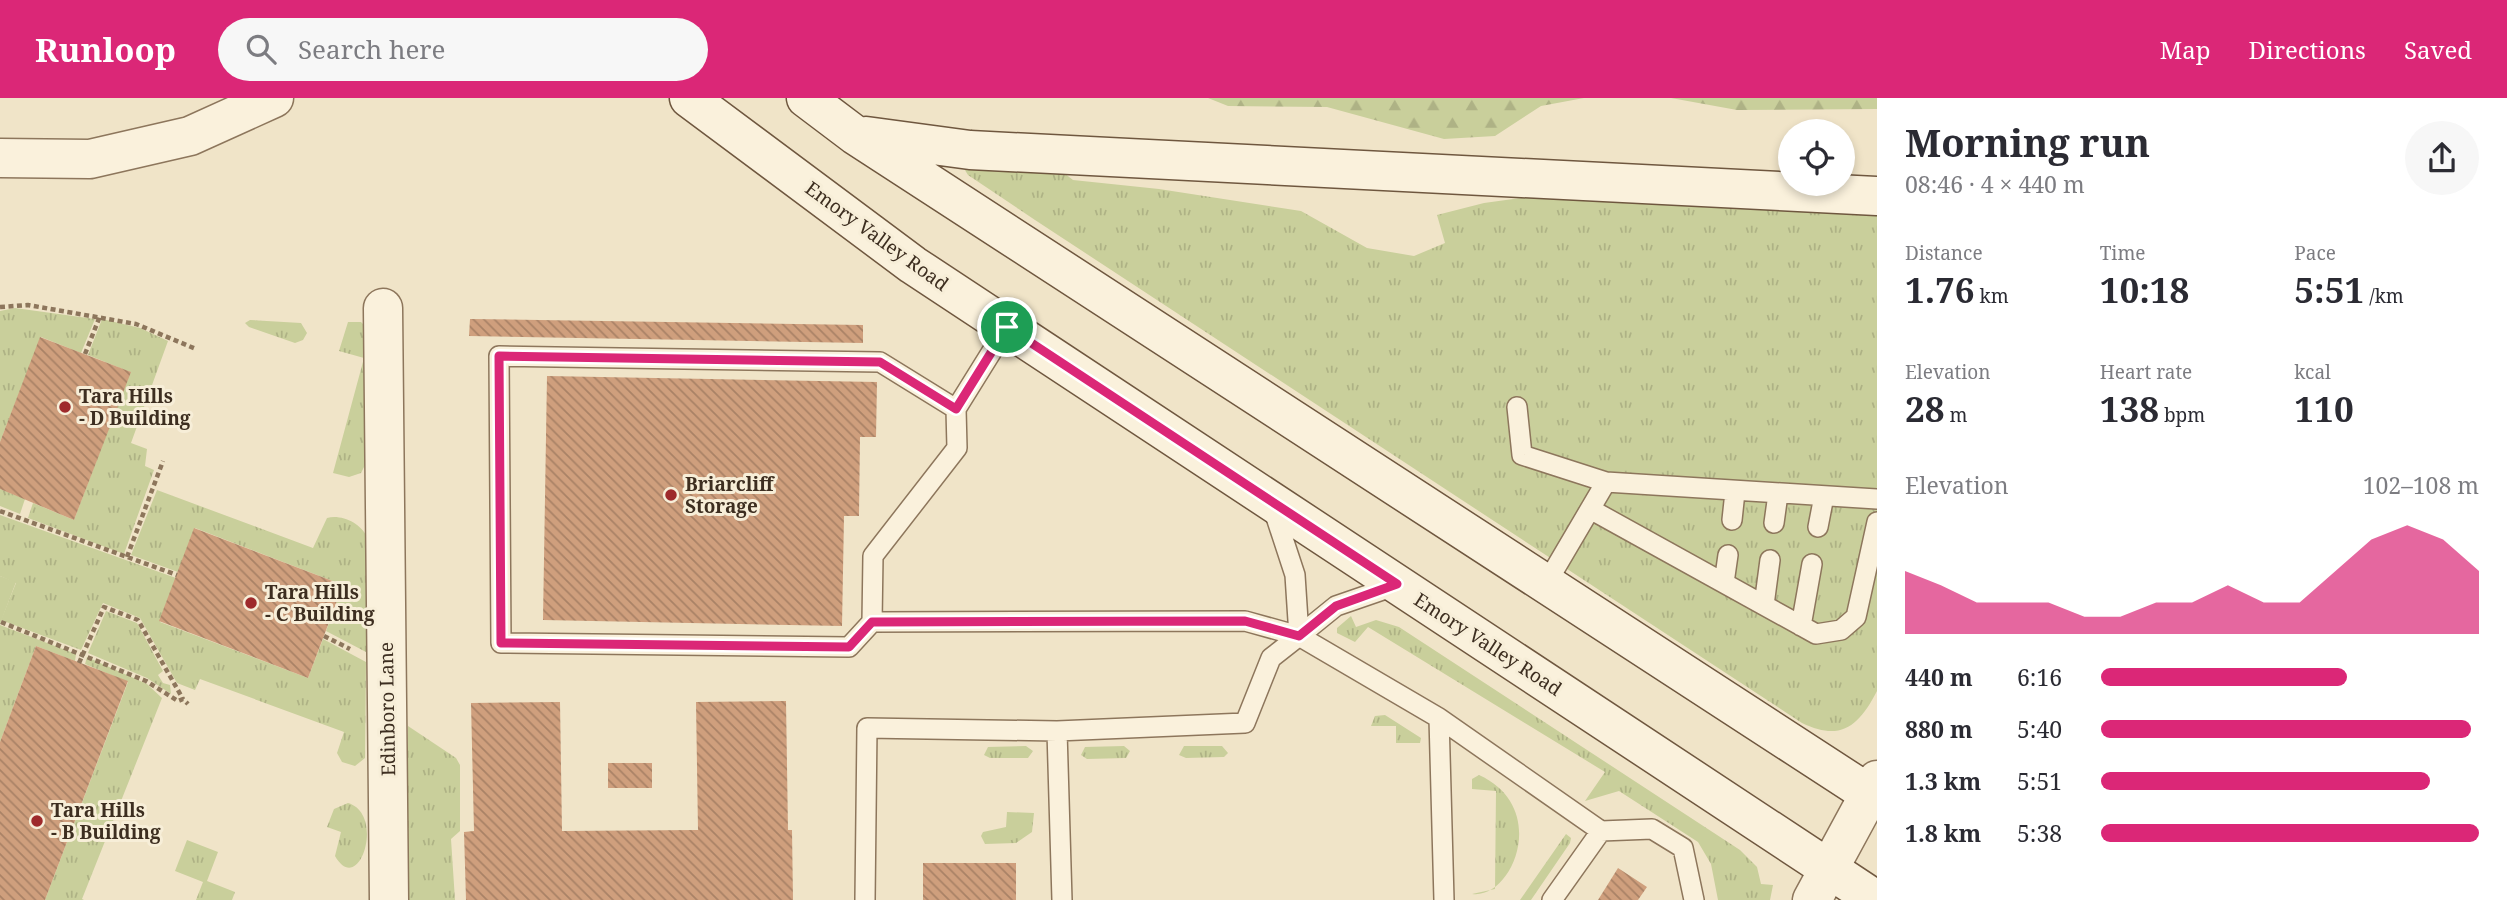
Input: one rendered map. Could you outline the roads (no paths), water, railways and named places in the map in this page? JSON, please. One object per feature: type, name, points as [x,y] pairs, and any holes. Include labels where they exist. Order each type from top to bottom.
[{"type":"main road","points":[[0,158],[90,159],[190,136],[274,98]]},
{"type":"main road","name":"Emory Valley Road","points":[[689,98],[913,265],[1397,584],[1821,885],[1875,900]]},
{"type":"main road","points":[[806,98],[855,135],[1546,584],[1874,791],[1821,885]]},
{"type":"main road","points":[[855,135],[970,150],[1877,196]]},
{"type":"main road","name":"Edinboro Lane","points":[[383,308],[389,900]]},
{"type":"lane","points":[[956,409],[880,362],[499,356],[501,643],[849,647],[872,622],[873,556],[957,448],[956,409],[1007,327]]},
{"type":"lane","points":[[1517,407],[1522,456],[1606,482],[1877,499]]},
{"type":"lane","points":[[1546,584],[1606,482]]},
{"type":"lane","points":[[1732,520],[1735,492]]},
{"type":"lane","points":[[1774,523],[1778,494]]},
{"type":"lane","points":[[1818,527],[1824,496]]},
{"type":"lane","points":[[1271,501],[1295,575],[1299,636]]},
{"type":"lane","points":[[1590,509],[1816,634],[1841,630],[1856,617],[1877,522]]},
{"type":"lane","points":[[1724,583],[1728,555]]},
{"type":"lane","points":[[1764,605],[1770,560]]},
{"type":"lane","points":[[1801,626],[1812,564]]},
{"type":"lane","points":[[865,900],[867,728],[1058,731],[1245,723],[1271,658],[1336,606],[1397,584]]},
{"type":"lane","points":[[872,622],[1245,621],[1299,636],[1439,718],[1601,831],[1652,828],[1683,848],[1694,900]]},
{"type":"lane","points":[[1439,718],[1444,900]]},
{"type":"lane","points":[[1058,731],[1062,900]]},
{"type":"lane","points":[[1552,900],[1601,831]]},
{"type":"place","name":"Tara Hills - D Building","points":[[65,407]]},
{"type":"place","name":"Briarcliff Storage","points":[[671,495]]},
{"type":"place","name":"Tara Hills - C Building","points":[[251,603]]},
{"type":"place","name":"Tara Hills - B Building","points":[[37,821]]}]
